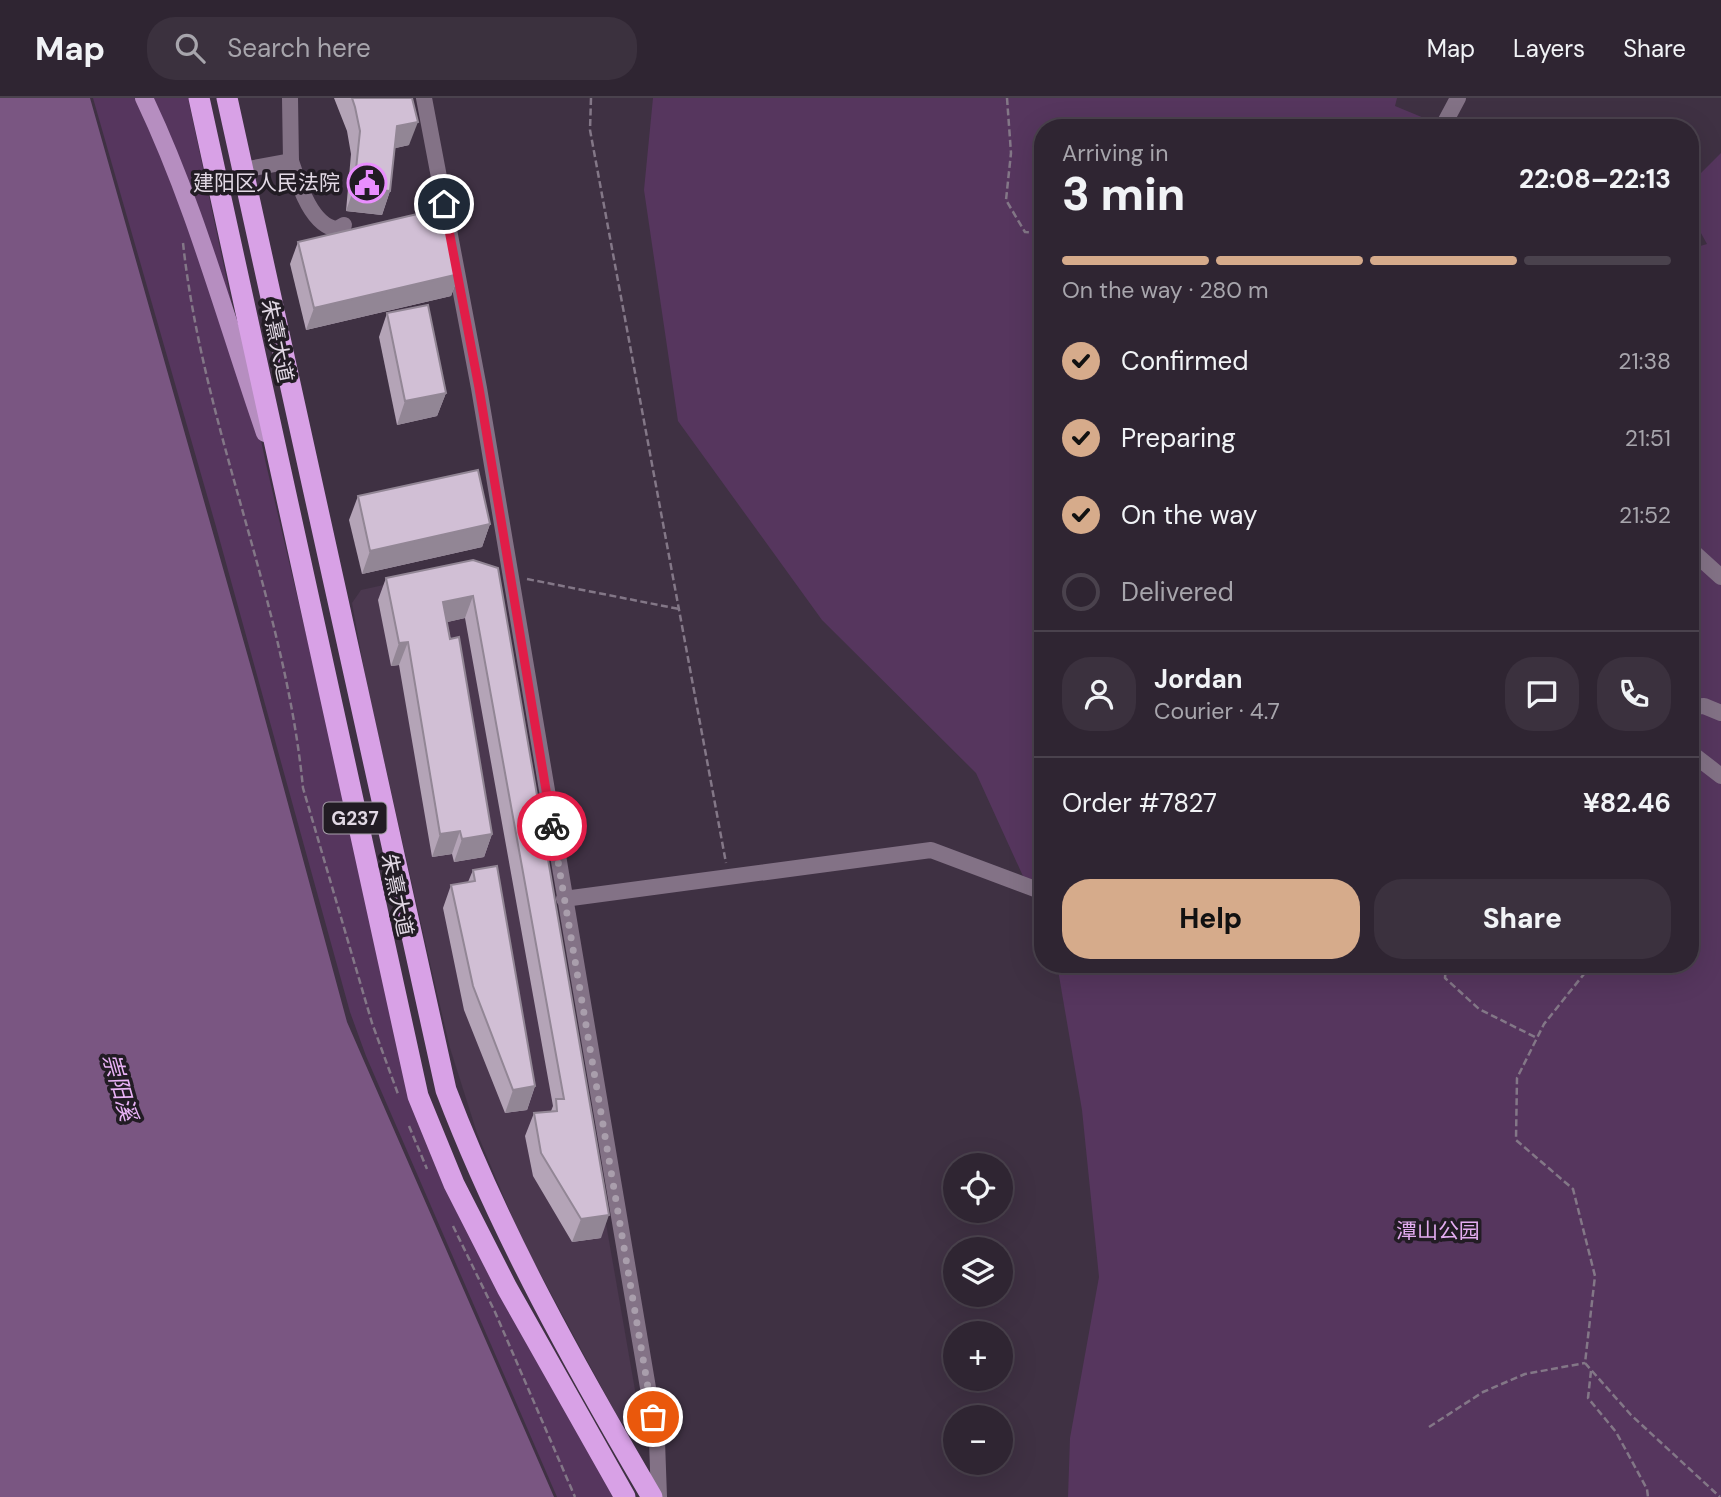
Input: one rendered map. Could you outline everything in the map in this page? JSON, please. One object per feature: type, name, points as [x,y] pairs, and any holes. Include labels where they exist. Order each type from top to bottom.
[{"type":"highway","name":"朱熹大道","points":[[199,98],[418,1096],[454,1184],[507,1288],[625,1497]]},
{"type":"highway","name":"朱熹大道","points":[[227,98],[446,1090],[477,1170],[523,1263],[652,1497]]},
{"type":"main road","points":[[144,98],[194,217],[222,310],[283,485]]},
{"type":"street","points":[[290,98],[291,161],[299,184],[323,224],[337,229],[344,225]]},
{"type":"street","points":[[424,98],[510,576],[657,1441],[659,1497]]},
{"type":"street","points":[[1447,119],[1458,98]]},
{"type":"street","points":[[243,170],[291,161]]},
{"type":"street","points":[[1699,557],[1721,577]]},
{"type":"street","points":[[1699,706],[1721,713]]},
{"type":"street","points":[[1699,759],[1721,776]]},
{"type":"street","points":[[564,899],[931,850],[1034,889]]},
{"type":"path","points":[[590,98],[590,130],[728,877]]},
{"type":"path","points":[[1007,98],[1011,153],[1006,200],[1025,232],[1034,232]]},
{"type":"path","points":[[183,236],[194,319],[271,609],[300,756],[303,788],[372,1023],[401,1102]]},
{"type":"path","points":[[510,576],[678,609]]},
{"type":"path","points":[[1445,973],[1445,978],[1479,1009],[1537,1038]]},
{"type":"path","points":[[1585,973],[1544,1024],[1517,1079],[1516,1140],[1573,1189],[1595,1276],[1585,1363],[1648,1432],[1720,1497]]},
{"type":"path","points":[[408,1124],[432,1180]]},
{"type":"path","points":[[453,1226],[495,1312],[575,1497]]},
{"type":"path","points":[[1429,1427],[1483,1392],[1525,1374],[1585,1363]]},
{"type":"path","points":[[1591,1371],[1588,1398],[1616,1432],[1647,1489],[1648,1497]]},
{"type":"shaded area","points":[[479,564],[565,988],[639,1413],[641,1433],[634,1440],[616,1414],[521,1238],[477,1133],[450,1048],[433,976],[367,686],[352,603],[361,590]]},
{"type":"green space","points":[[93,98],[188,98],[266,464],[418,1110],[619,1497],[557,1497],[366,1056],[350,1012],[215,523]]},
{"type":"green space","points":[[653,98],[1397,98],[1395,106],[1425,119],[1034,119],[1034,900],[976,773],[822,620],[678,421],[644,190]]},
{"type":"green space","name":"潭山公园","points":[[1721,153],[1721,1497],[1068,1497],[1070,1438],[1099,1277],[1082,1110],[1059,973],[1699,973],[1699,246],[1707,244],[1699,230],[1699,175]]},
{"type":"water","name":"崇阳溪","points":[[0,98],[90,98],[254,678],[347,1022],[554,1497],[0,1497]]},
{"type":"building","points":[[352,98],[412,98],[418,122],[397,126],[390,191],[354,188],[360,131]]},
{"type":"building","points":[[443,208],[459,274],[314,308],[298,242]]},
{"type":"building","points":[[428,305],[446,393],[405,401],[387,313]]},
{"type":"building","points":[[478,470],[490,524],[370,551],[358,496]]},
{"type":"building","points":[[473,560],[498,568],[609,1215],[581,1219],[541,1153],[534,1113],[557,1111],[556,1099],[564,1099],[473,596],[443,602],[450,639],[459,637],[492,834],[462,839],[460,831],[440,834],[408,642],[399,643],[386,578]]},
{"type":"building","points":[[497,866],[535,1086],[513,1090],[473,986],[451,885],[475,881],[473,870]]},
{"type":"way so far","points":[[552,826],[653,1417]]},
{"type":"place","name":"建阳区人民法院","points":[[367,183]]},
{"type":"route","points":[[444,204],[479,388],[552,826]]}]
